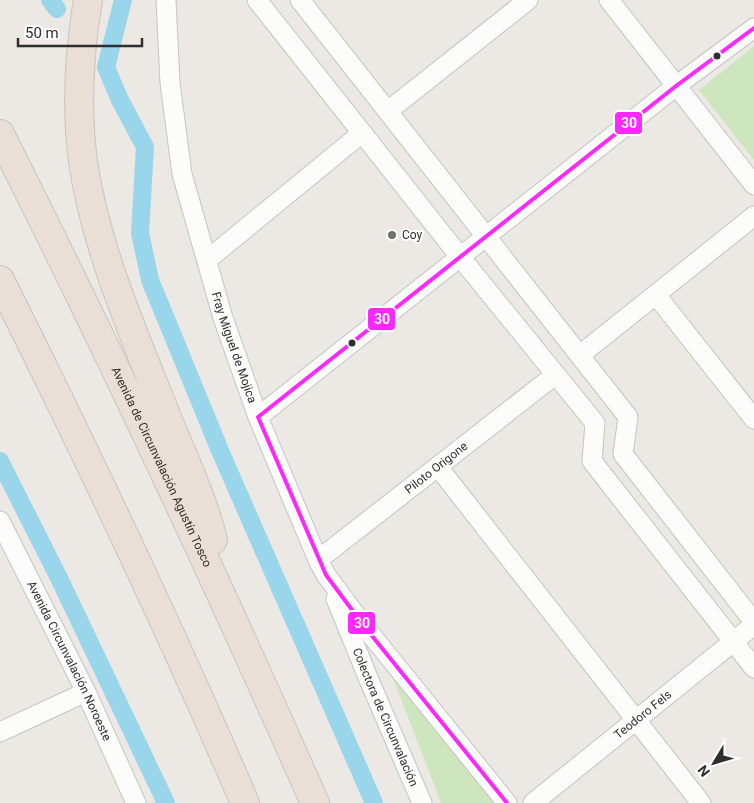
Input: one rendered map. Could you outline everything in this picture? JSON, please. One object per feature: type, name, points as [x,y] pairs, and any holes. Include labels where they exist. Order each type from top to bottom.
[{"type":"highway","points":[[88,0],[83,30],[79,101],[83,161],[94,218],[129,319],[210,528],[234,622]]},
{"type":"highway","name":"Avenida de Circunvalación Agustín Tosco","points":[[0,134],[117,371],[234,622],[315,803]]},
{"type":"highway","points":[[0,280],[102,490],[245,803]]},
{"type":"highway","points":[[0,319],[156,646],[217,739]]},
{"type":"street","name":"Fray Miguel de Mojica","points":[[166,0],[170,83],[182,174],[223,318],[258,417],[322,568],[364,626],[402,670],[508,803]]},
{"type":"street","points":[[257,0],[461,258],[595,423],[592,461],[754,668]]},
{"type":"street","points":[[300,0],[628,417],[623,454],[754,624]]},
{"type":"street","points":[[388,111],[528,0]]},
{"type":"street","points":[[609,0],[754,184]]},
{"type":"street","points":[[258,417],[676,86],[754,29]]},
{"type":"street","points":[[207,260],[362,132]]},
{"type":"street","points":[[580,355],[754,216]]},
{"type":"street","points":[[656,295],[754,419]]},
{"type":"street","name":"Piloto Origone","points":[[322,568],[438,467],[555,375]]},
{"type":"street","points":[[438,467],[701,803]]},
{"type":"street","name":"Avenida Circunvalación Noroeste","points":[[0,520],[86,692],[136,803]]},
{"type":"street","name":"Colectora de Circunvalación","points":[[322,568],[368,680],[422,803]]},
{"type":"street","name":"Teodoro Fels","points":[[533,803],[754,624]]},
{"type":"street","points":[[368,680],[374,669],[379,667],[386,665],[402,670]]},
{"type":"street","points":[[0,732],[86,692]]},
{"type":"green space","points":[[754,46],[754,160],[699,90]]},
{"type":"green space","points":[[392,675],[496,803],[441,803]]},
{"type":"waterway","points":[[50,0],[57,9]]},
{"type":"waterway","points":[[123,0],[106,67],[120,100],[145,147],[140,233],[150,280],[221,453],[374,803]]},
{"type":"waterway","points":[[0,461],[60,580],[166,803]]},
{"type":"transit line","name":"30","points":[[258,417],[676,86],[754,28]]},
{"type":"transit line","name":"30","points":[[258,417],[326,575],[364,626],[507,803]]},
{"type":"place","name":"Coy","points":[[392,235]]}]
